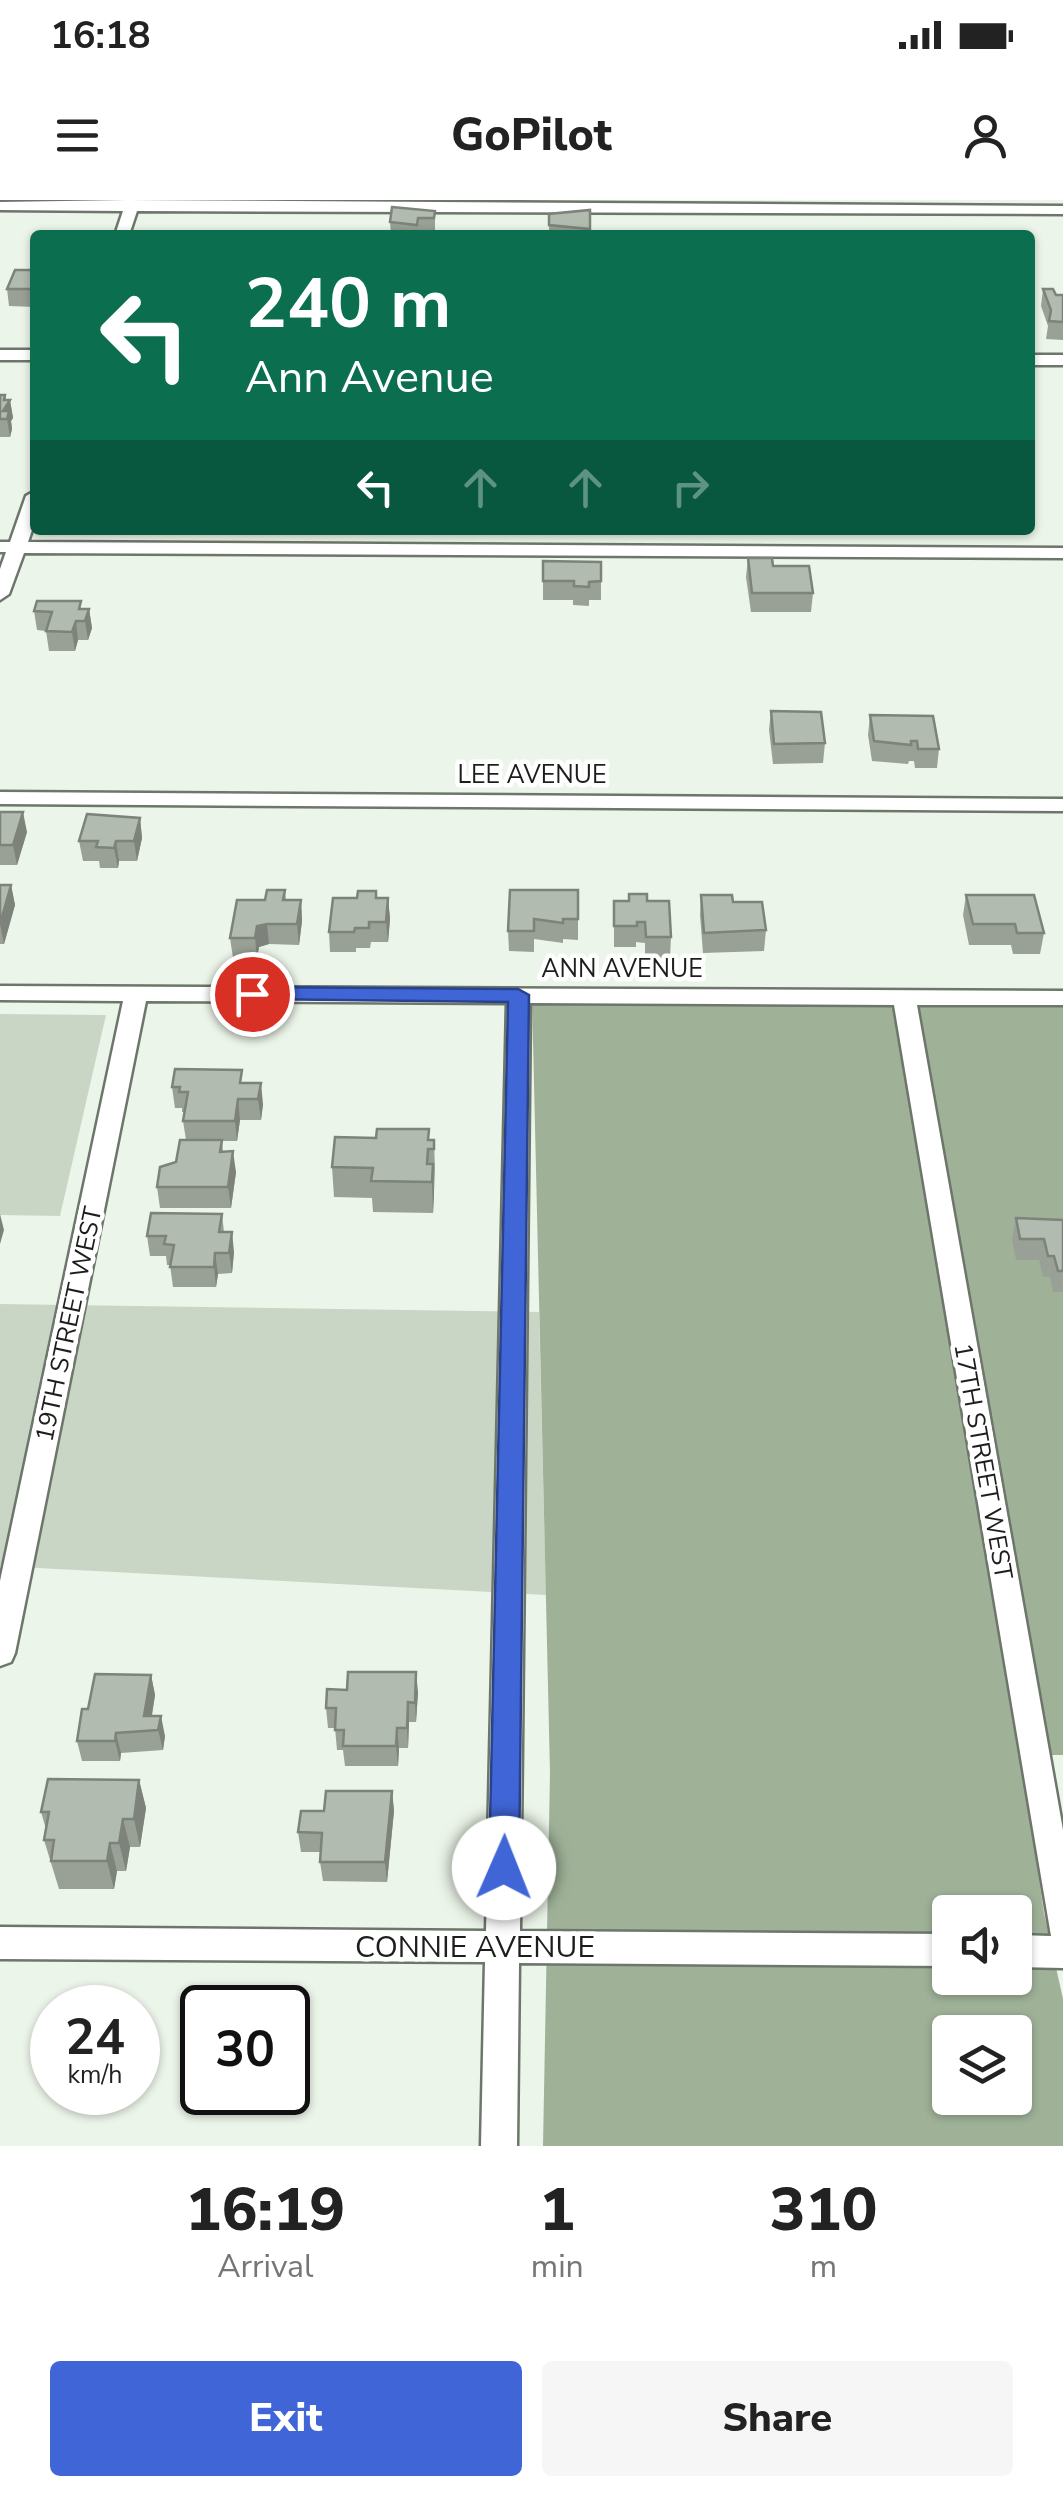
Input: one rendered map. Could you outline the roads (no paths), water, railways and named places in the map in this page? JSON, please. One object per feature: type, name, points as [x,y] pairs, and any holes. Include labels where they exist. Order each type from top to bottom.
[{"type":"street","points":[[124,230],[132,203]]},
{"type":"street","points":[[0,206],[132,203],[1063,210]]},
{"type":"street","points":[[0,355],[30,356]]},
{"type":"street","points":[[1035,360],[1063,360]]},
{"type":"street","points":[[0,594],[8,547],[30,505]]},
{"type":"street","points":[[8,547],[1063,552]]},
{"type":"street","name":"LEE AVENUE","points":[[0,798],[1063,806]]},
{"type":"street","name":"ANN AVENUE","points":[[0,993],[1063,998]]},
{"type":"street","name":"19TH STREET WEST","points":[[0,1653],[136,995]]},
{"type":"street","points":[[499,2146],[518,995]]},
{"type":"street","name":"17TH STREET WEST","points":[[904,998],[1063,1925]]},
{"type":"street","name":"CONNIE AVENUE","points":[[0,1943],[932,1950]]},
{"type":"street","points":[[1032,1952],[1063,1952]]}]
